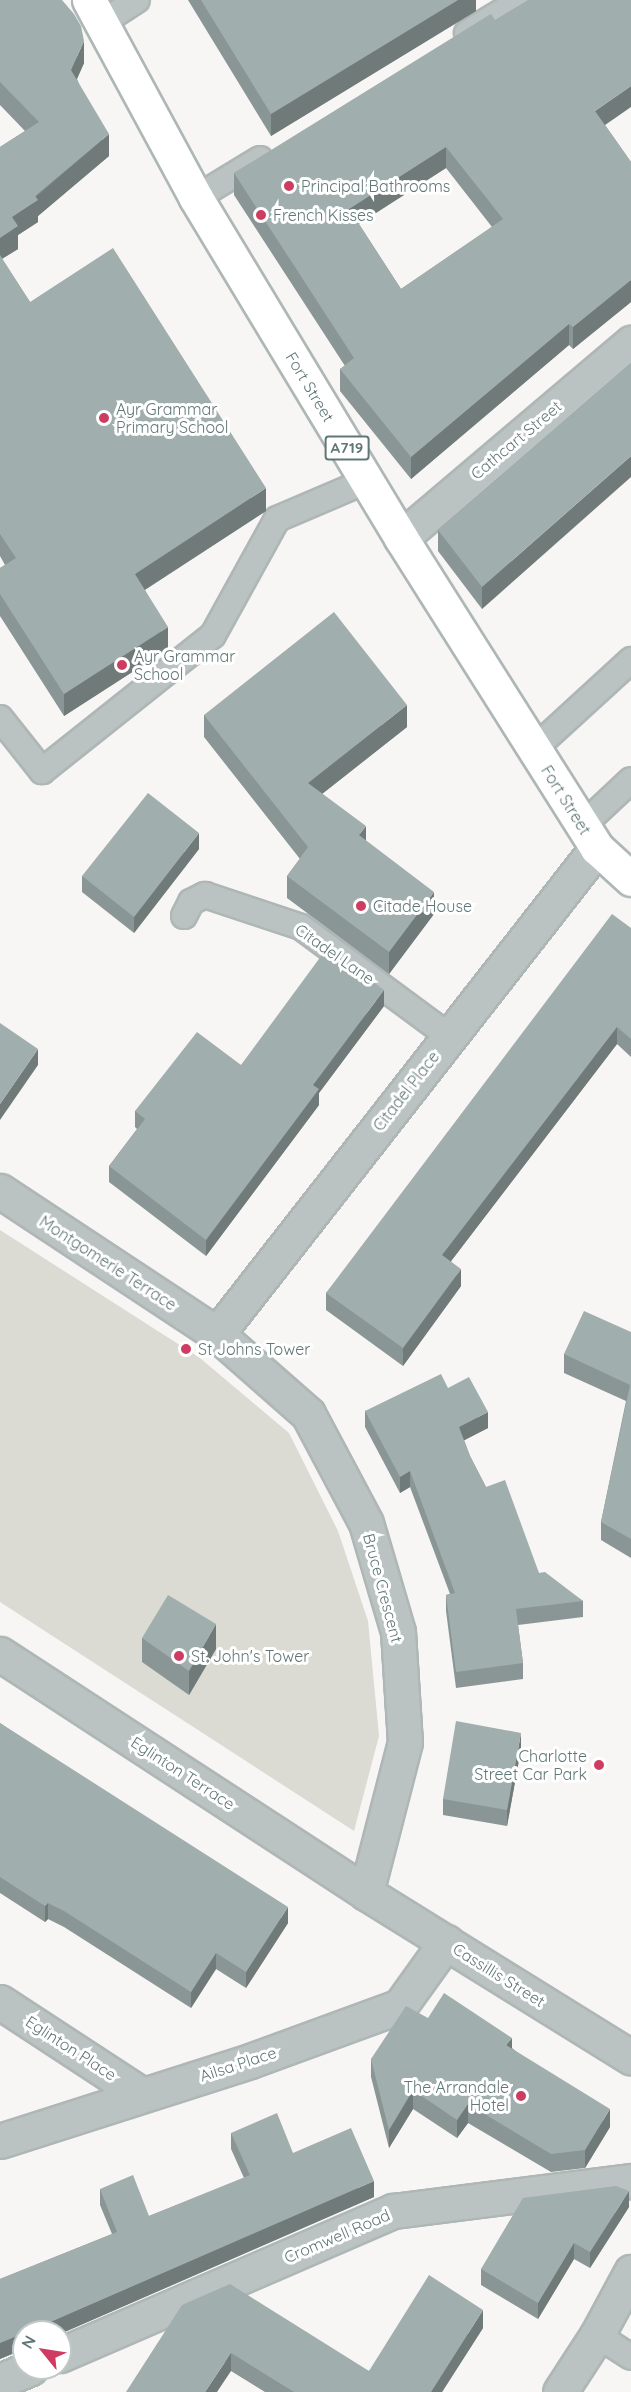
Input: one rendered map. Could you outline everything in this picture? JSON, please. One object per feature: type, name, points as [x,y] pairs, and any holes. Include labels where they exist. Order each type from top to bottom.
[{"type":"main road","name":"Fort Street","points":[[96,11],[195,198],[401,538],[590,837],[631,879]]},
{"type":"street","name":"Cathcart Street","points":[[401,538],[631,343]]},
{"type":"street","name":"Citadel Place","points":[[217,1334],[448,1036],[590,837]]},
{"type":"street","name":"Montgomerie Terrace","points":[[0,1191],[217,1334]]},
{"type":"street","name":"Bruce Crescent","points":[[217,1334],[308,1414],[366,1523],[398,1632],[405,1742],[366,1893]]},
{"type":"street","name":"Eglinton Terrace","points":[[0,1654],[366,1893]]},
{"type":"street","name":"Cassillis Street","points":[[366,1893],[631,2057]]},
{"type":"street","name":"Ailsa Place","points":[[0,2141],[250,2061],[400,2006],[446,1942]]},
{"type":"street","name":"Eglinton Place","points":[[0,2002],[142,2095]]},
{"type":"street","name":"Cromwell Road","points":[[72,2350],[393,2211],[631,2181]]},
{"type":"street","points":[[560,2392],[597,2335],[631,2272]]},
{"type":"lane","points":[[96,11],[137,0]]},
{"type":"lane","points":[[450,43],[521,0]]},
{"type":"lane","points":[[195,198],[277,149]]},
{"type":"lane","points":[[0,718],[42,771],[213,635],[277,519],[366,481]]},
{"type":"lane","points":[[534,748],[631,660]]},
{"type":"lane","points":[[590,837],[631,780]]},
{"type":"lane","name":"Citadel Lane","points":[[184,916],[191,902],[205,895],[301,927],[448,1036]]},
{"type":"lane","points":[[597,2335],[631,2357]]},
{"type":"shaded area","points":[[0,1230],[200,1358],[289,1433],[338,1531],[368,1621],[379,1736],[354,1831],[0,1602]]},
{"type":"building","points":[[0,0],[62,0],[74,14],[81,26],[84,41],[71,70],[109,134],[35,196],[38,200],[12,217],[18,226],[0,238],[0,147],[39,122],[0,82]]},
{"type":"building","points":[[201,0],[458,0],[271,114]]},
{"type":"building","points":[[528,0],[631,0],[631,86],[595,111],[631,162],[631,280],[573,327],[569,324],[411,457],[340,369],[354,358],[234,173],[491,14],[495,20]],"holes":[[[446,147],[503,219],[401,289],[349,209]]]},
{"type":"building","name":"Ayr Grammar Primary School","points":[[113,248],[266,488],[135,574],[168,627],[64,694],[0,594],[0,568],[16,558],[0,534],[0,255],[30,302]]},
{"type":"building","points":[[631,363],[631,456],[482,587],[438,530]]},
{"type":"building","points":[[334,612],[407,705],[308,783],[366,826],[359,835],[434,892],[389,952],[287,876],[308,847],[204,715]]},
{"type":"building","points":[[148,793],[199,833],[134,917],[82,876]]},
{"type":"building","points":[[612,914],[631,928],[631,1039],[617,1027],[442,1255],[461,1269],[403,1348],[326,1293]]},
{"type":"building","points":[[327,948],[384,990],[313,1085],[319,1089],[206,1240],[109,1166],[145,1119],[135,1111],[197,1032],[241,1065]]},
{"type":"building","points":[[0,1023],[38,1049],[0,1104]]},
{"type":"building","points":[[584,1311],[631,1332],[631,1539],[601,1522],[630,1385],[564,1354]]},
{"type":"building","points":[[441,1374],[448,1388],[469,1377],[488,1412],[459,1427],[470,1456],[486,1487],[505,1480],[539,1573],[545,1572],[583,1601],[516,1609],[523,1663],[456,1672],[446,1595],[455,1593],[410,1471],[400,1477],[365,1411]]},
{"type":"building","points":[[168,1595],[216,1624],[189,1671],[142,1638]]},
{"type":"building","points":[[456,1721],[521,1733],[507,1810],[443,1799]]},
{"type":"building","points":[[0,1723],[288,1907],[246,1972],[216,1953],[191,1992],[64,1911],[48,1903],[45,1906],[0,1877]]},
{"type":"building","points":[[444,1993],[512,2038],[506,2045],[610,2109],[585,2150],[551,2154],[468,2104],[457,2120],[413,2090],[389,2130],[371,2059],[406,2006],[428,2018]]},
{"type":"building","points":[[277,2113],[293,2153],[351,2128],[374,2181],[55,2320],[12,2320],[12,2338],[0,2343],[0,2279],[117,2232],[100,2189],[133,2175],[149,2216],[250,2175],[231,2133]]},
{"type":"building","points":[[616,2186],[629,2191],[590,2252],[574,2243],[538,2303],[481,2269],[523,2198]]},
{"type":"building","points":[[429,2275],[483,2310],[431,2392],[294,2392],[231,2353],[205,2392],[126,2392],[182,2305],[230,2284],[369,2371]]},
{"type":"place","name":"Principal Bathrooms","points":[[289,186]]},
{"type":"place","name":"French Kisses","points":[[261,215]]},
{"type":"place","name":"Ayr Grammar Primary School","points":[[104,418]]},
{"type":"place","name":"Ayr Grammar School","points":[[122,665]]},
{"type":"place","name":"Citade House","points":[[361,906]]},
{"type":"place","name":"St Johns Tower","points":[[186,1349]]},
{"type":"place","name":"St. John's Tower","points":[[179,1656]]},
{"type":"place","name":"Charlotte Street Car Park","points":[[599,1765]]},
{"type":"place","name":"The Arrandale Hotel","points":[[521,2096]]}]
